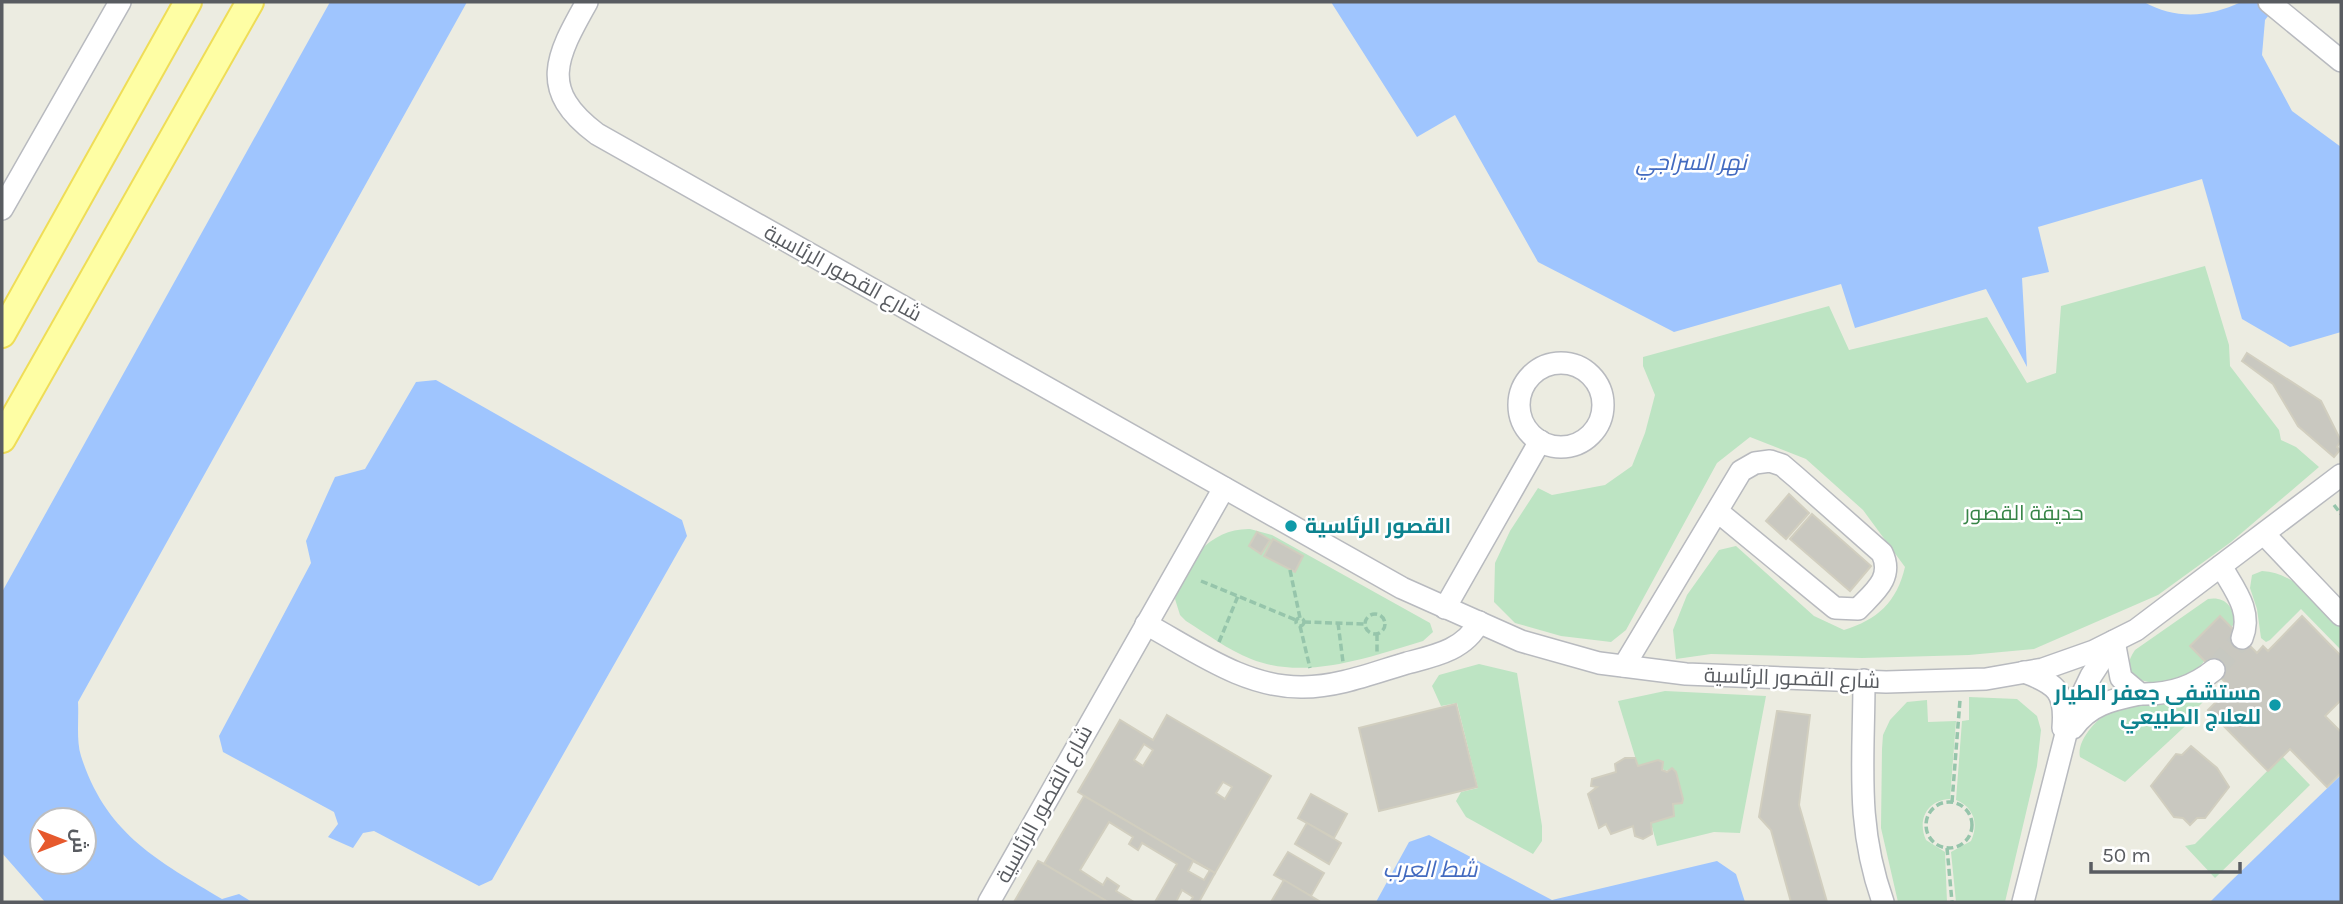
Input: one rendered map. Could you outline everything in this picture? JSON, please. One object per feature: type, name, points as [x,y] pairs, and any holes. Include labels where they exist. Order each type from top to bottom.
[{"type":"main road","points":[[2,334],[188,2]]},
{"type":"main road","points":[[2,439],[250,2]]},
{"type":"street","points":[[2,209],[120,2]]},
{"type":"street","name":"شارع القصور الرئاسية","points":[[587,2],[565,40],[557,73],[561,94],[575,118],[597,134],[1402,588],[1521,641],[1599,663],[1686,674],[1864,680],[1962,680],[2043,669],[2136,630],[2341,475]]},
{"type":"street","points":[[2269,2],[2341,61]]},
{"type":"street","points":[[1445,608],[1539,441]]},
{"type":"street","points":[[1624,666],[1717,511],[1741,471],[1755,463],[1770,461],[1782,465],[1882,553],[1888,565],[1886,575],[1880,586],[1858,609],[1835,608],[1717,511]]},
{"type":"street","name":"شارع القصور الرئاسية","points":[[989,902],[1224,488]]},
{"type":"street","points":[[2264,534],[2341,615]]},
{"type":"street","points":[[2221,566],[2244,608],[2246,622],[2242,638]]},
{"type":"street","points":[[1146,624],[1262,683],[1314,686],[1345,681],[1447,651],[1470,636],[1479,622]]},
{"type":"street","points":[[2114,641],[2120,678],[2140,694]]},
{"type":"street","points":[[2024,902],[2069,722],[2091,676],[2114,641]]},
{"type":"street","points":[[2061,748],[2074,726],[2090,709],[2101,703],[2191,686],[2214,670]]},
{"type":"street","points":[[2024,672],[2057,688],[2063,701],[2061,748]]},
{"type":"street","points":[[1864,680],[1861,790],[1864,832],[1883,902]]},
{"type":"path","points":[[1290,570],[1314,686]]},
{"type":"path","points":[[1201,581],[1300,620],[1365,624]]},
{"type":"path","points":[[1212,659],[1238,596]]},
{"type":"path","points":[[1378,614],[1383,618],[1385,626],[1375,634],[1368,631],[1365,624],[1369,616],[1378,614]]},
{"type":"path","points":[[1338,623],[1345,681]]},
{"type":"path","points":[[1952,802],[1962,680]]},
{"type":"path","points":[[1952,802],[1965,809],[1971,831],[1962,844],[1947,848],[1929,838],[1926,823],[1931,810],[1952,802]]},
{"type":"path","points":[[1947,848],[1952,902]]},
{"type":"green space","name":"حديقة القصور","points":[[2205,266],[2229,345],[2230,366],[2279,430],[2281,440],[2296,447],[2319,467],[2231,542],[2158,595],[2034,649],[1969,655],[1862,658],[1711,654],[1676,659],[1673,630],[1687,595],[1719,550],[1736,546],[1814,616],[1844,630],[1866,621],[1884,608],[1897,590],[1905,567],[1863,510],[1806,459],[1750,437],[1717,463],[1626,630],[1611,642],[1561,636],[1515,623],[1494,602],[1495,563],[1510,531],[1538,488],[1552,495],[1605,485],[1632,466],[1645,433],[1655,395],[1643,366],[1643,357],[1829,306],[1849,350],[1987,317],[2027,383],[2056,373],[2061,306]]},
{"type":"green space","points":[[1250,529],[1272,535],[1430,623],[1433,632],[1423,641],[1381,654],[1315,667],[1272,665],[1234,651],[1186,621],[1180,615],[1175,599],[1185,572],[1201,550],[1223,534]]},
{"type":"green space","points":[[2262,571],[2286,577],[2316,600],[2341,628],[2341,650],[2301,609],[2270,640],[2266,642],[2261,638],[2257,609],[2250,588],[2252,575]]},
{"type":"green space","points":[[2208,599],[2219,599],[2227,603],[2234,622],[2199,667],[2188,676],[2167,682],[2155,683],[2135,677],[2130,671],[2129,662],[2135,650]]},
{"type":"green space","points":[[1479,664],[1517,673],[1542,826],[1542,841],[1533,854],[1466,817],[1456,801],[1461,792],[1478,788],[1457,703],[1441,706],[1432,686],[1439,675]]},
{"type":"green space","points":[[1665,691],[1766,696],[1740,833],[1714,832],[1657,846],[1651,823],[1674,816],[1673,804],[1682,803],[1683,799],[1674,769],[1664,771],[1660,760],[1638,766],[1618,701]]},
{"type":"green space","points":[[2204,691],[2209,696],[2194,711],[2195,717],[2125,782],[2080,757],[2081,744],[2085,737],[2107,714],[2136,706],[2182,701]]},
{"type":"green space","points":[[1969,697],[2017,699],[2037,716],[2041,730],[2037,766],[2005,902],[1956,902],[1951,852],[1971,841],[1975,828],[1971,812],[1956,800],[1962,721],[1969,720]]},
{"type":"green space","points":[[1927,700],[1928,722],[1956,721],[1950,799],[1930,807],[1923,825],[1926,840],[1945,852],[1947,902],[1898,902],[1881,828],[1883,735],[1890,720],[1907,702]]},
{"type":"green space","points":[[2282,756],[2310,785],[2215,878],[2185,846],[2195,844]]},
{"type":"water","name":"نهر السراجي","points":[[2245,1],[2279,2],[2265,20],[2262,55],[2292,111],[2341,147],[2341,332],[2290,347],[2242,319],[2202,179],[2038,227],[2049,272],[2022,278],[2027,367],[1986,289],[1855,328],[1841,284],[1674,332],[1538,262],[1455,115],[1417,137],[1331,2],[2144,2],[2168,12],[2193,14],[2217,11]]},
{"type":"water","points":[[330,2],[467,2],[78,702],[81,756],[104,806],[119,825],[155,857],[222,899],[239,894],[252,902],[45,902],[2,853],[2,592]]},
{"type":"water","points":[[436,380],[682,520],[687,536],[492,880],[479,886],[374,831],[363,833],[353,848],[328,837],[338,824],[334,812],[223,752],[219,736],[311,563],[306,541],[335,477],[365,469],[416,382]]},
{"type":"water","points":[[2341,775],[2341,902],[2210,902],[2228,884]]},
{"type":"water","name":"شط العرب","points":[[1429,835],[1552,900],[1717,861],[1736,874],[1745,902],[1376,902],[1409,842]]},
{"type":"building","points":[[2247,353],[2321,401],[2341,441],[2337,447],[2340,450],[2334,457],[2298,426],[2273,384],[2242,361]]},
{"type":"building","points":[[1789,494],[1809,513],[1786,539],[1766,521]]},
{"type":"building","points":[[1812,514],[1871,566],[1850,591],[1790,539]]},
{"type":"building","points":[[1257,532],[1270,540],[1261,554],[1249,546]]},
{"type":"building","points":[[1273,539],[1303,556],[1295,572],[1264,556]]},
{"type":"building","name":"مستشفى جعفر الطيار للعلاج الطبيعي","points":[[2220,616],[2257,653],[2263,646],[2268,651],[2302,616],[2341,656],[2341,700],[2325,716],[2341,732],[2341,773],[2327,787],[2290,749],[2268,771],[2208,710],[2225,693],[2221,688],[2226,683],[2190,646]]},
{"type":"building","points":[[1456,704],[1477,787],[1379,811],[1359,728]]},
{"type":"building","points":[[1777,711],[1810,715],[1799,805],[1827,902],[1791,902],[1771,830],[1759,817]]},
{"type":"building","points":[[1167,715],[1271,776],[1215,873],[1078,792],[1120,720],[1153,740]],"holes":[[[1144,744],[1153,750],[1143,766],[1134,760]],[[1223,782],[1232,787],[1225,799],[1216,793]]]},
{"type":"building","points":[[2191,746],[2217,768],[2229,787],[2205,818],[2197,818],[2190,825],[2183,818],[2174,817],[2151,786],[2176,754],[2182,755]]},
{"type":"building","points":[[1625,758],[1635,758],[1638,766],[1658,760],[1663,762],[1662,770],[1667,772],[1672,768],[1676,772],[1683,799],[1682,803],[1673,804],[1674,816],[1651,823],[1652,834],[1643,839],[1635,836],[1633,826],[1611,834],[1606,824],[1599,828],[1588,794],[1597,787],[1591,786],[1592,779],[1616,772],[1615,764]]},
{"type":"building","points":[[1311,794],[1347,814],[1334,838],[1298,818]]},
{"type":"building","points":[[1084,796],[1209,869],[1193,861],[1188,871],[1204,880],[1210,870],[1215,873],[1199,902],[1190,902],[1193,897],[1182,890],[1176,902],[1155,902],[1177,864],[1142,843],[1138,850],[1129,844],[1133,837],[1109,822],[1080,870],[1103,885],[1107,878],[1119,886],[1116,891],[1134,902],[1108,902],[1044,864]]},
{"type":"building","points":[[1307,823],[1341,843],[1329,864],[1295,844]]},
{"type":"building","points":[[1288,852],[1324,873],[1311,896],[1274,875]]},
{"type":"building","points":[[1038,861],[1044,864],[1108,902],[1014,902]]},
{"type":"building","points":[[1284,880],[1319,901],[1271,902]]},
{"type":"tunnel","points":[[2214,670],[2242,638]]},
{"type":"place","name":"القصور الرئاسية","points":[[1291,526]]},
{"type":"place","name":"مستشفى جعفر الطيار للعلاج الطبيعي","points":[[2275,705]]}]
